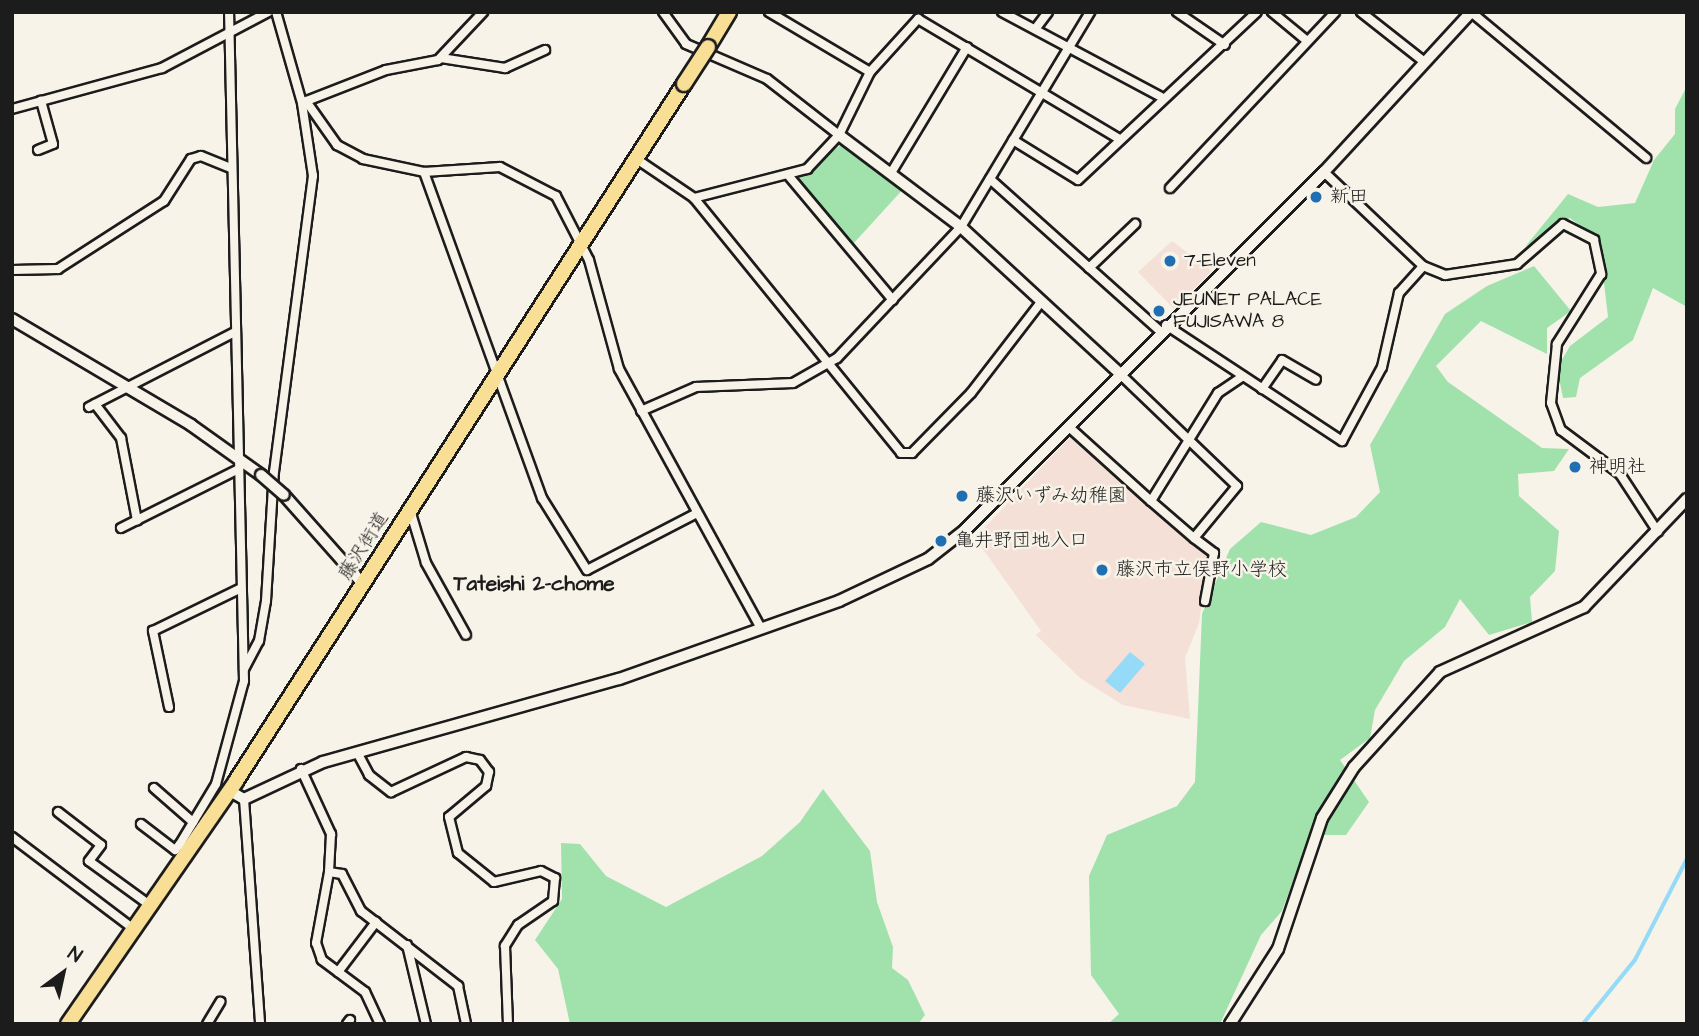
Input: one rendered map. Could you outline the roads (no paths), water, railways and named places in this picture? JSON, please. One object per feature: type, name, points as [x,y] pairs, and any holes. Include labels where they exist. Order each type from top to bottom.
[{"type":"highway","name":"藤沢街道","points":[[68,1024],[152,907],[185,847],[230,791],[729,12]]},
{"type":"street","points":[[141,824],[175,850],[185,847],[194,821],[216,784],[243,670],[229,12]]},
{"type":"street","points":[[12,109],[162,68],[230,35],[268,12]]},
{"type":"street","points":[[243,670],[259,641],[266,601],[272,485],[311,200],[304,102],[276,12]]},
{"type":"street","points":[[441,58],[483,12]]},
{"type":"street","points":[[663,12],[686,44],[768,79],[961,228],[1237,486],[1194,538]]},
{"type":"street","points":[[769,12],[870,72]]},
{"type":"street","points":[[1002,12],[1070,45],[1161,97]]},
{"type":"street","points":[[1036,28],[1048,12]]},
{"type":"street","points":[[641,411],[696,387],[780,386],[828,366],[961,228],[1090,12]]},
{"type":"street","points":[[1177,12],[1225,45]]},
{"type":"street","points":[[1013,140],[1078,180],[1161,97],[1225,45],[1257,12]]},
{"type":"street","points":[[1272,12],[1307,41]]},
{"type":"street","points":[[1170,188],[1335,12]]},
{"type":"street","points":[[1361,12],[1422,60]]},
{"type":"street","points":[[244,799],[301,769],[620,679],[761,628],[928,559],[1069,427],[1163,328],[1324,172],[1422,60],[1471,12],[1646,158]]},
{"type":"street","points":[[694,198],[741,181],[788,175],[814,164],[839,135],[870,72],[918,19],[1118,138]]},
{"type":"street","points":[[891,173],[967,47]]},
{"type":"street","points":[[304,102],[386,70],[441,58],[505,68],[545,50]]},
{"type":"street","points":[[38,150],[52,144],[41,101]]},
{"type":"street","points":[[304,102],[347,151],[425,172],[509,170],[556,196],[581,242],[607,336],[641,411],[761,628]]},
{"type":"street","points":[[12,270],[58,269],[164,201],[191,159],[201,156],[231,168]]},
{"type":"street","points":[[635,158],[694,198],[887,441],[908,455],[971,393],[1041,302]]},
{"type":"street","points":[[425,172],[542,498],[587,570],[697,513]]},
{"type":"street","points":[[1324,172],[1423,266],[1456,276],[1510,267],[1563,224],[1594,240],[1601,274],[1557,344],[1551,403],[1560,430],[1620,474],[1658,531]]},
{"type":"street","points":[[788,175],[892,300]]},
{"type":"street","points":[[990,179],[1089,268],[1163,328],[1243,376],[1342,441],[1382,367],[1399,293],[1423,266]]},
{"type":"street","points":[[1089,268],[1135,224]]},
{"type":"street","points":[[12,319],[128,387],[238,457],[284,495],[363,583]]},
{"type":"street","points":[[137,520],[121,438],[92,406],[235,332]]},
{"type":"street","points":[[1262,389],[1282,360],[1316,380]]},
{"type":"street","points":[[1151,501],[1186,439],[1218,393],[1243,376]]},
{"type":"street","points":[[1069,427],[1214,553],[1205,601]]},
{"type":"street","points":[[121,528],[237,470]]},
{"type":"street","points":[[1230,1024],[1278,949],[1322,818],[1354,767],[1440,672],[1584,607],[1687,499]]},
{"type":"street","points":[[410,509],[426,562],[466,635]]},
{"type":"street","points":[[169,707],[153,631],[241,588]]},
{"type":"street","points":[[358,754],[369,775],[391,792],[459,760],[480,760],[489,772],[486,786],[449,817],[458,853],[494,882],[541,871],[555,878],[553,901],[518,925],[505,946],[508,1024]]},
{"type":"street","points":[[301,769],[331,834],[329,872],[316,943],[322,960],[365,992],[380,1024]]},
{"type":"street","points":[[154,788],[194,821]]},
{"type":"street","points":[[230,791],[244,799]]},
{"type":"street","points":[[244,799],[260,1024]]},
{"type":"street","points":[[58,812],[101,845],[89,862],[152,907]]},
{"type":"street","points":[[12,837],[136,931]]},
{"type":"street","points":[[329,872],[342,874],[361,911],[458,986],[466,1024]]},
{"type":"street","points":[[338,972],[376,922]]},
{"type":"street","points":[[407,945],[426,1024]]},
{"type":"street","points":[[207,1024],[220,1002]]},
{"type":"water","points":[[1130,652],[1145,664],[1120,693],[1105,681]]},
{"type":"waterway","points":[[1583,1024],[1635,960],[1687,859]]},
{"type":"place","name":"新田","points":[[1316,197]]},
{"type":"place","name":"7-Eleven","points":[[1170,261]]},
{"type":"place","name":"JEUNET PALACE FUJISAWA 8","points":[[1159,311]]},
{"type":"place","name":"神明社","points":[[1575,467]]},
{"type":"place","name":"藤沢いずみ幼稚園","points":[[962,496]]},
{"type":"place","name":"亀井野団地入口","points":[[941,541]]},
{"type":"place","name":"藤沢市立俣野小学校","points":[[1102,570]]},
{"type":"district","name":"Tateishi 2-chome","points":[[534,584]]}]
